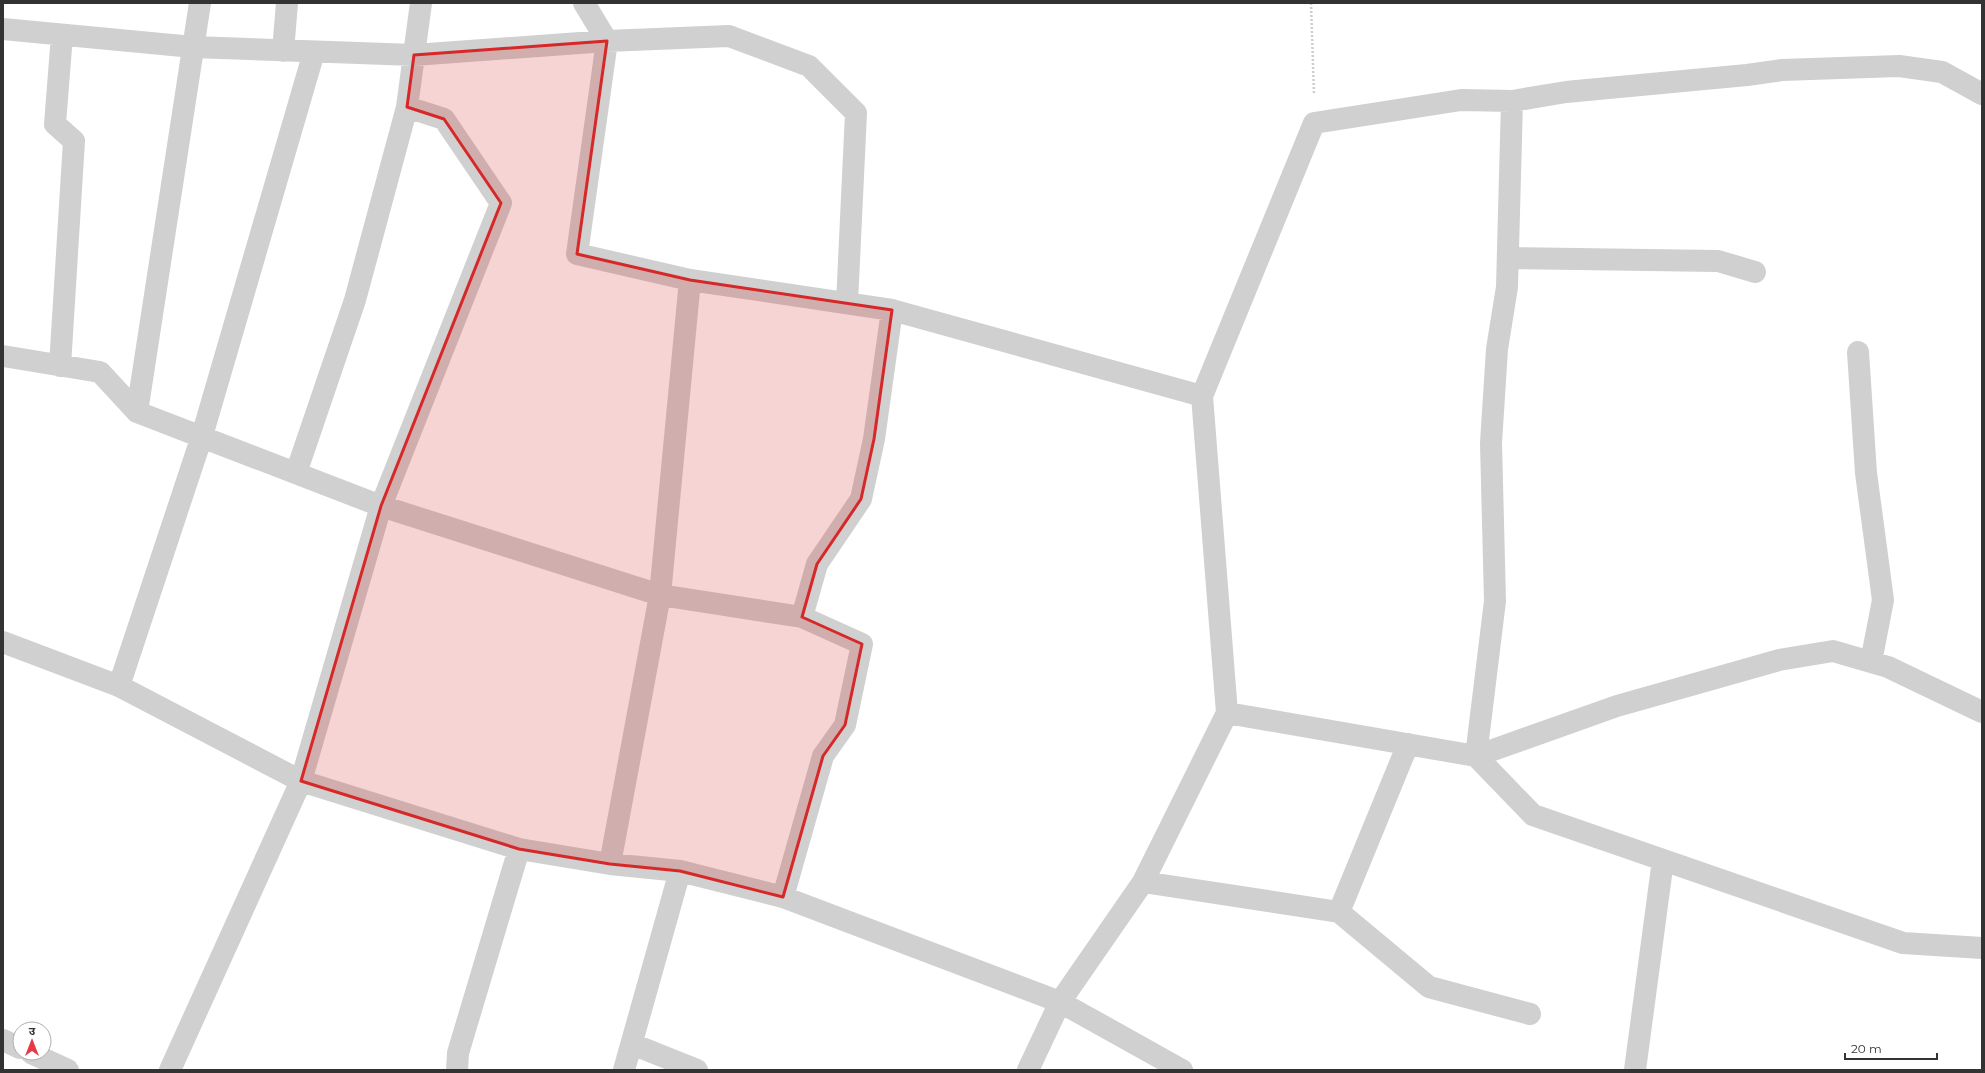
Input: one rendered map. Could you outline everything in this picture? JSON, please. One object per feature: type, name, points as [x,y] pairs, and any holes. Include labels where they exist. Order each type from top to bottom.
[{"type":"street","points":[[137,412],[200,3]]},
{"type":"street","points":[[283,51],[287,3]]},
{"type":"street","points":[[296,474],[355,300],[407,106],[421,3]]},
{"type":"street","points":[[584,3],[607,41],[577,254],[690,280],[892,310],[1202,396]]},
{"type":"street","points":[[3,29],[193,47],[414,56],[607,41],[729,36],[809,66],[856,113],[847,303]]},
{"type":"street","points":[[60,366],[74,141],[55,124],[62,34]]},
{"type":"street","points":[[119,686],[202,436],[314,52]]},
{"type":"street","points":[[1028,1070],[1060,1002],[1143,882],[1227,713],[1202,396],[1314,123],[1460,100],[1512,101],[1566,92],[1747,75],[1782,70],[1899,66],[1942,72],[1982,94]]},
{"type":"street","points":[[1476,756],[1495,600],[1491,443],[1497,349],[1507,287],[1512,101]]},
{"type":"street","points":[[170,1070],[301,781],[381,506],[500,204],[444,119],[407,106]]},
{"type":"street","points":[[1508,258],[1718,261],[1755,272]]},
{"type":"street","points":[[610,864],[660,595],[690,280]]},
{"type":"street","points":[[802,617],[817,564],[861,499],[874,439],[892,310]]},
{"type":"street","points":[[1858,352],[1866,474],[1883,600],[1872,662]]},
{"type":"street","points":[[3,356],[100,372],[137,412],[381,506],[660,595],[802,617],[862,644],[845,724],[823,756],[783,896]]},
{"type":"street","points":[[3,642],[119,686],[301,781],[519,849],[610,864],[680,870],[783,896],[1060,1002],[1182,1070]]},
{"type":"street","points":[[1227,713],[1476,756],[1617,706],[1779,660],[1833,650],[1888,667],[1982,712]]},
{"type":"street","points":[[1339,912],[1408,744]]},
{"type":"street","points":[[1476,756],[1533,815],[1903,943],[1982,948]]},
{"type":"street","points":[[457,1070],[458,1053],[519,849]]},
{"type":"street","points":[[1635,1070],[1663,860]]},
{"type":"street","points":[[624,1070],[680,870]]},
{"type":"street","points":[[1143,882],[1339,912],[1429,987],[1530,1014]]},
{"type":"street","points":[[632,1044],[697,1070]]},
{"type":"street","points":[[48,1061],[68,1070]]},
{"type":"path","points":[[1311,3],[1314,123]]},
{"type":"highlighted area","points":[[607,41],[577,254],[690,280],[892,310],[874,439],[861,499],[817,564],[802,617],[862,644],[845,725],[823,756],[783,897],[680,871],[610,864],[519,849],[301,781],[381,506],[501,203],[444,119],[407,107],[414,55]]}]
